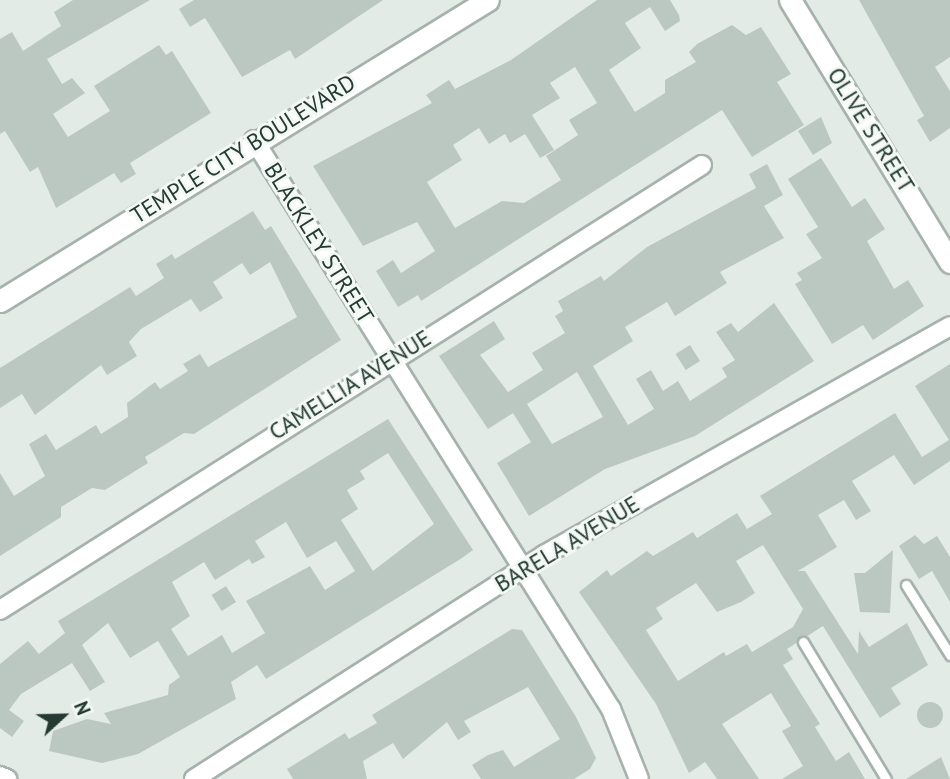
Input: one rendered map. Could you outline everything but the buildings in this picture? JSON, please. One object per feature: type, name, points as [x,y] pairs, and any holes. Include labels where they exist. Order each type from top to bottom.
[{"type":"main road","name":"TEMPLE CITY BOULEVARD","points":[[0,301],[254,140],[488,0]]},
{"type":"main road","name":"OLIVE STREET","points":[[790,0],[950,262]]},
{"type":"street","name":"BLACKLEY STREET","points":[[254,140],[611,709],[639,779]]},
{"type":"street","name":"CAMELLIA AVENUE","points":[[0,610],[391,359],[702,165]]},
{"type":"street","name":"BARELA AVENUE","points":[[194,779],[522,569],[950,326]]},
{"type":"street","points":[[0,776],[7,779]]},
{"type":"lane","points":[[906,585],[950,655]]},
{"type":"lane","points":[[803,642],[886,779]]}]
